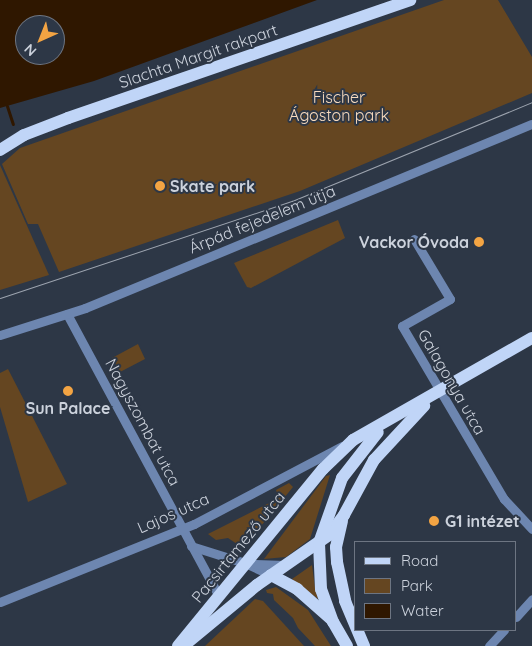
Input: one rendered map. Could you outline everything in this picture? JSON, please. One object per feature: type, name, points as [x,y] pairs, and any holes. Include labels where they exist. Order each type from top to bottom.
[{"type":"main road","name":"Slachta Margit rakpart","points":[[0,150],[24,135],[68,118],[410,0]]},
{"type":"main road","name":"Lajos utca","points":[[323,469],[353,440],[436,396],[532,338]]},
{"type":"main road","name":"Lajos utca","points":[[344,515],[374,460],[436,396]]},
{"type":"main road","points":[[348,646],[333,622],[321,589],[319,543],[337,487],[349,466],[371,437],[395,417]]},
{"type":"main road","name":"Pacsirtamező utca","points":[[178,646],[323,469]]},
{"type":"main road","points":[[344,515],[336,547],[337,562],[345,601],[354,622]]},
{"type":"main road","name":"Pacsirtamező utca","points":[[183,646],[271,575],[319,543],[344,515]]},
{"type":"main road","points":[[271,575],[297,589],[333,622]]},
{"type":"main road","points":[[358,631],[364,646]]},
{"type":"street","name":"Árpád fejedelem útja","points":[[0,335],[67,314],[532,124]]},
{"type":"street","name":"Galagonya utca","points":[[414,238],[450,299],[402,326],[436,396],[504,499],[532,529]]},
{"type":"street","name":"Nagyszombat utca","points":[[67,314],[219,596]]},
{"type":"street","name":"Lajos utca","points":[[0,602],[182,529],[251,495],[353,440]]},
{"type":"street","points":[[191,546],[245,563],[271,575]]},
{"type":"street","points":[[245,563],[287,564]]},
{"type":"street","points":[[517,616],[532,599]]},
{"type":"street","points":[[488,646],[503,631]]},
{"type":"green space","name":"Fischer Ágoston park","points":[[444,0],[498,0],[532,57],[532,93],[300,191],[59,272],[38,224],[28,224],[2,164],[20,148]]},
{"type":"green space","points":[[0,165],[49,275],[0,290]]},
{"type":"green space","points":[[338,220],[345,238],[251,288],[247,287],[234,263]]},
{"type":"green space","points":[[138,344],[145,359],[120,372],[112,358]]},
{"type":"green space","points":[[8,369],[67,484],[28,502],[0,407],[0,373]]},
{"type":"green space","points":[[330,475],[310,539],[286,557],[264,559],[326,476]]},
{"type":"green space","points":[[289,483],[293,487],[243,548],[228,538],[216,540],[208,534],[279,498],[276,490]]},
{"type":"green space","points":[[312,565],[315,588],[318,599],[292,579]]},
{"type":"green space","points":[[276,587],[308,610],[331,646],[315,646],[298,628],[293,618],[274,600],[273,594],[267,593],[266,590]]},
{"type":"green space","points":[[255,599],[263,601],[304,646],[205,646]]},
{"type":"water","points":[[0,0],[317,0],[94,81],[0,108]]},
{"type":"waterway","points":[[7,106],[13,124]]},
{"type":"tram line","points":[[0,298],[292,201],[532,102]]},
{"type":"place","name":"Skate park","points":[[160,186]]},
{"type":"place","name":"Vackor Óvoda","points":[[479,242]]},
{"type":"place","name":"Sun Palace","points":[[68,391]]},
{"type":"place","name":"G1 intézet","points":[[434,521]]}]
